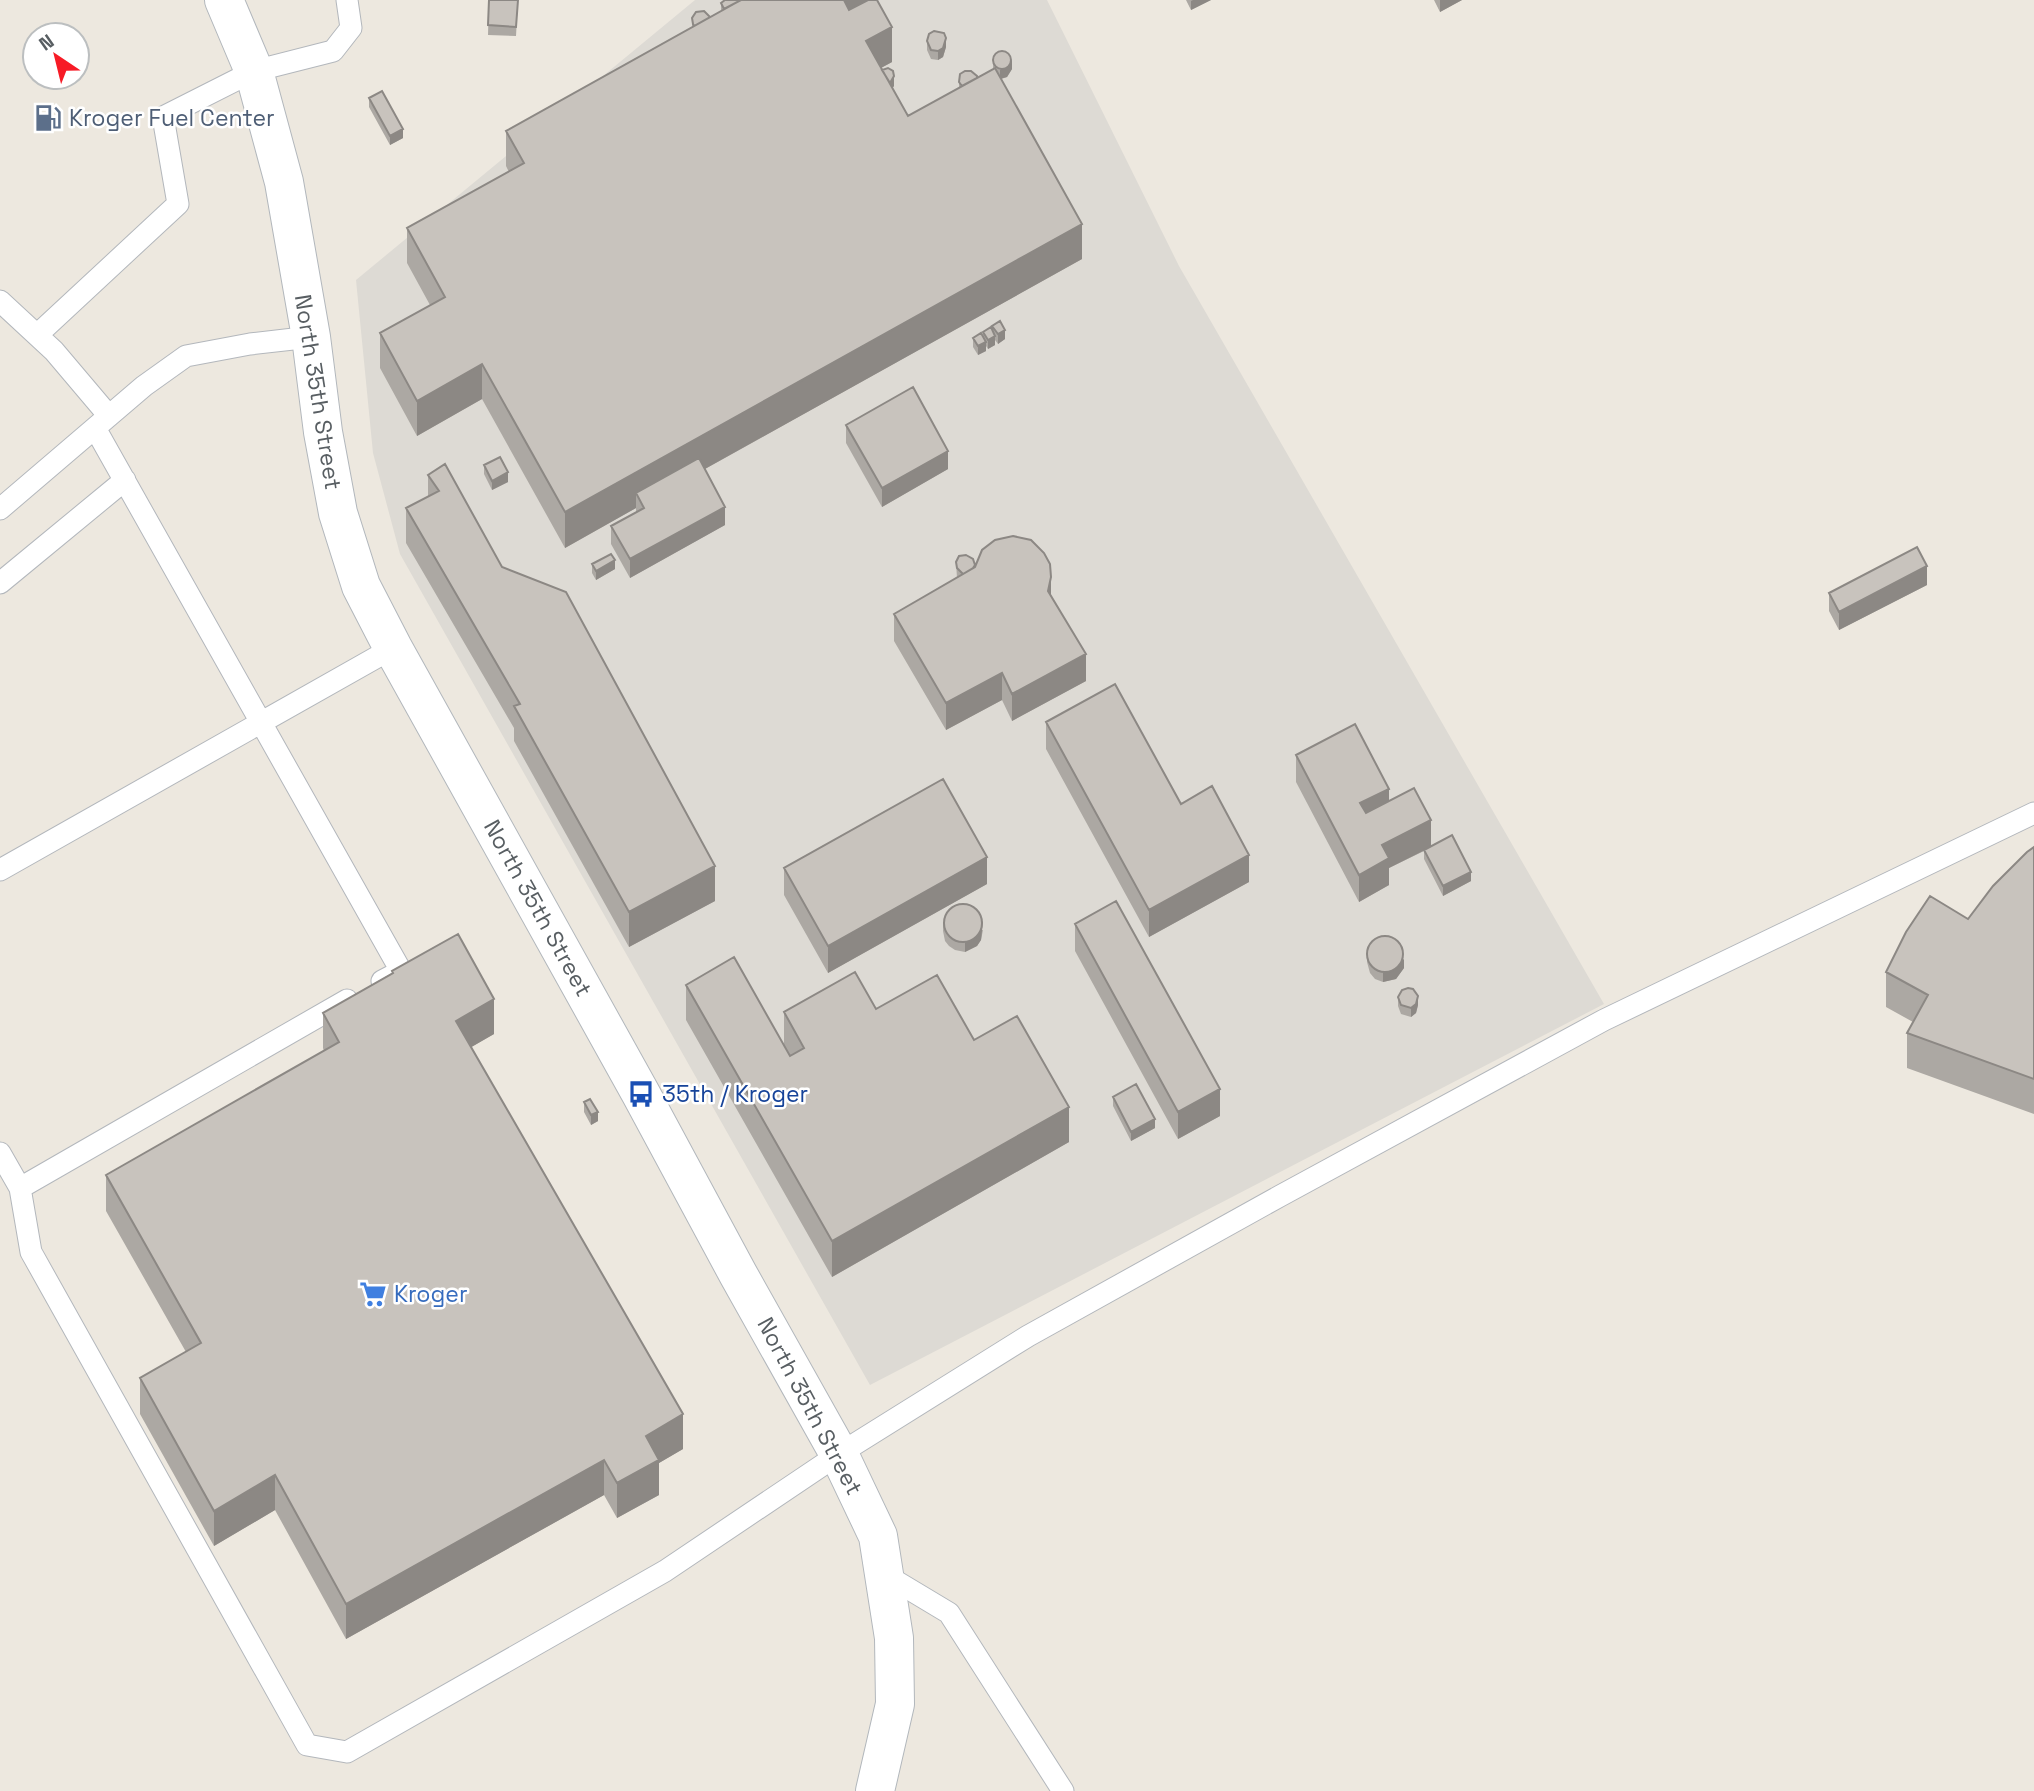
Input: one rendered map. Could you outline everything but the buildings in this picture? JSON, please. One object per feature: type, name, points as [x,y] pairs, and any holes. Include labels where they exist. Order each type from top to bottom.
[{"type":"street","name":"North 35th Street","points":[[224,0],[254,71],[284,182],[338,513],[361,586],[839,1454],[878,1536],[894,1638],[895,1704],[875,1791]]},
{"type":"lane","points":[[37,335],[178,204],[163,117],[254,71],[333,51],[351,28],[347,0]]},
{"type":"lane","points":[[0,301],[54,351],[102,422],[125,480],[401,971],[20,1188]]},
{"type":"lane","points":[[0,509],[144,386],[186,356],[250,344],[311,337]]},
{"type":"lane","points":[[0,583],[125,480]]},
{"type":"lane","points":[[0,870],[393,648]]},
{"type":"lane","points":[[0,1153],[20,1188],[31,1252],[307,1745],[347,1752],[665,1571],[839,1454],[1028,1336],[1592,1026],[2034,813]]},
{"type":"lane","points":[[884,1574],[949,1613],[1063,1791]]},
{"type":"shaded area","points":[[695,0],[1047,0],[1179,266],[1604,1004],[870,1385],[400,554],[373,453],[356,280]]},
{"type":"place","name":"Kroger Fuel Center","points":[[48,118]]},
{"type":"place","name":"35th / Kroger","points":[[641,1094]]},
{"type":"place","name":"Kroger","points":[[373,1294]]}]
